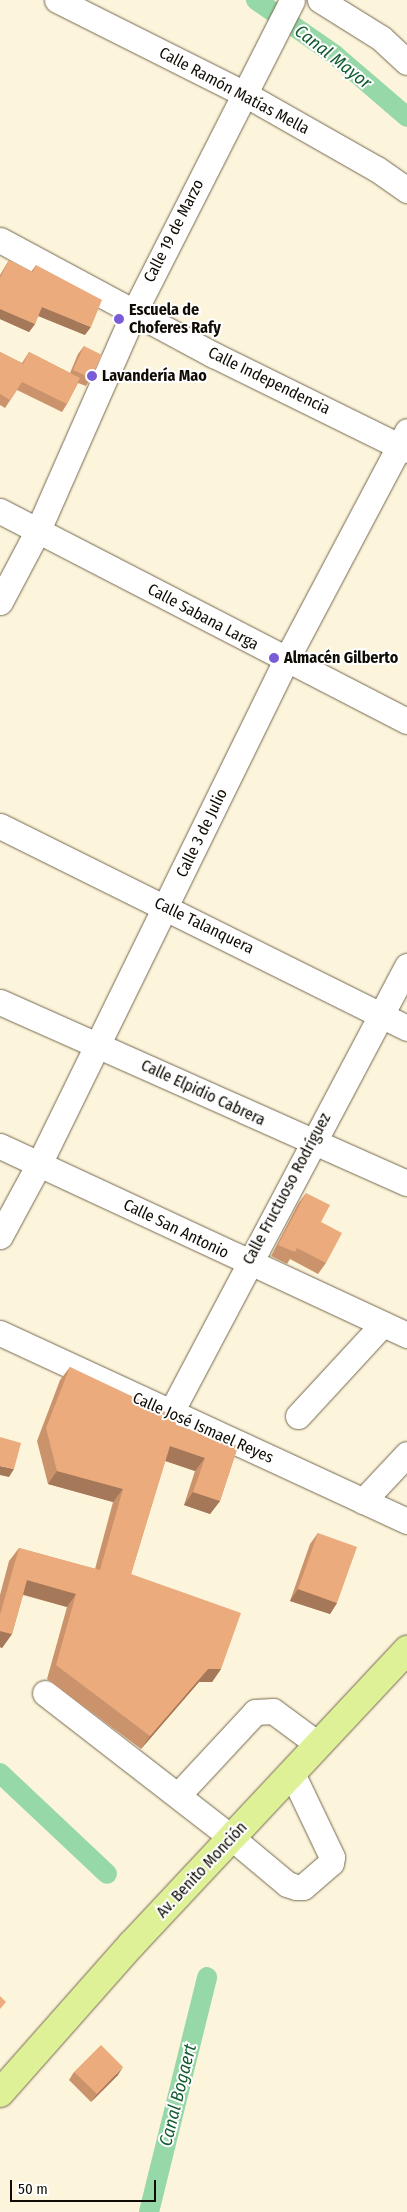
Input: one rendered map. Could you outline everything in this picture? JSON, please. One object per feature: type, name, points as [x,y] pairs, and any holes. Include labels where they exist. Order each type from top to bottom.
[{"type":"main road","name":"Av. Benito Monción","points":[[0,2093],[132,1944],[407,1650]]},
{"type":"street","name":"Calle Ramón Matías Mella","points":[[57,0],[243,93],[377,169],[407,190]]},
{"type":"street","points":[[320,0],[381,38],[407,62]]},
{"type":"street","name":"Calle 19 de Marzo","points":[[0,602],[38,530],[135,310],[290,3]]},
{"type":"street","name":"Calle Independencia","points":[[0,240],[135,310],[214,355],[404,442]]},
{"type":"street","name":"Calle 3 de Julio","points":[[0,1236],[39,1164],[286,660],[404,442]]},
{"type":"street","name":"Calle Sabana Larga","points":[[0,511],[407,721]]},
{"type":"street","name":"Calle Talanquera","points":[[0,826],[407,1028]]},
{"type":"street","name":"Calle Fructuoso Rodríguez","points":[[170,1414],[247,1263],[407,966]]},
{"type":"street","name":"Calle Elpidio Cabrera","points":[[0,1002],[312,1144],[407,1184]]},
{"type":"street","name":"Calle San Antonio","points":[[0,1146],[247,1263],[407,1336]]},
{"type":"street","points":[[298,1416],[383,1324]]},
{"type":"street","name":"Calle José Ismael Reyes","points":[[0,1333],[170,1414],[407,1521]]},
{"type":"street","points":[[363,1501],[407,1454]]},
{"type":"street","points":[[45,1693],[178,1795],[287,1884],[303,1887],[331,1863],[329,1848],[292,1773]]},
{"type":"street","points":[[178,1795],[255,1712],[262,1709],[273,1711],[319,1744]]},
{"type":"building","points":[[9,260],[33,272],[36,265],[102,300],[91,327],[42,307],[35,324],[0,309],[0,278]]},
{"type":"building","points":[[84,346],[102,355],[91,378],[73,370]]},
{"type":"building","points":[[0,352],[23,364],[29,352],[80,378],[67,404],[22,382],[10,400],[0,394]]},
{"type":"building","points":[[306,1193],[330,1205],[321,1222],[342,1233],[326,1263],[297,1248],[295,1252],[278,1245]]},
{"type":"building","points":[[70,1367],[178,1418],[176,1425],[238,1446],[220,1501],[193,1492],[205,1458],[170,1446],[131,1574],[241,1613],[221,1669],[208,1669],[150,1736],[56,1665],[76,1594],[27,1580],[12,1634],[0,1631],[0,1615],[19,1548],[100,1570],[123,1489],[57,1471],[46,1428]]},
{"type":"building","points":[[0,1437],[21,1443],[14,1469],[0,1466]]},
{"type":"building","points":[[318,1533],[357,1547],[337,1603],[298,1589]]},
{"type":"building","points":[[0,1996],[6,2002],[0,2009]]},
{"type":"building","points":[[101,2045],[123,2067],[97,2094],[74,2072]]},
{"type":"waterway","name":"Canal Mayor","points":[[256,0],[335,55],[407,117]]},
{"type":"waterway","name":"Canal Bogaert","points":[[0,1773],[107,1874]]},
{"type":"waterway","name":"Canal Bogaert","points":[[149,2212],[207,1977]]},
{"type":"place","name":"Escuela de Choferes Rafy","points":[[119,319]]},
{"type":"place","name":"Lavandería Mao","points":[[92,376]]},
{"type":"place","name":"Almacén Gilberto","points":[[274,658]]}]
